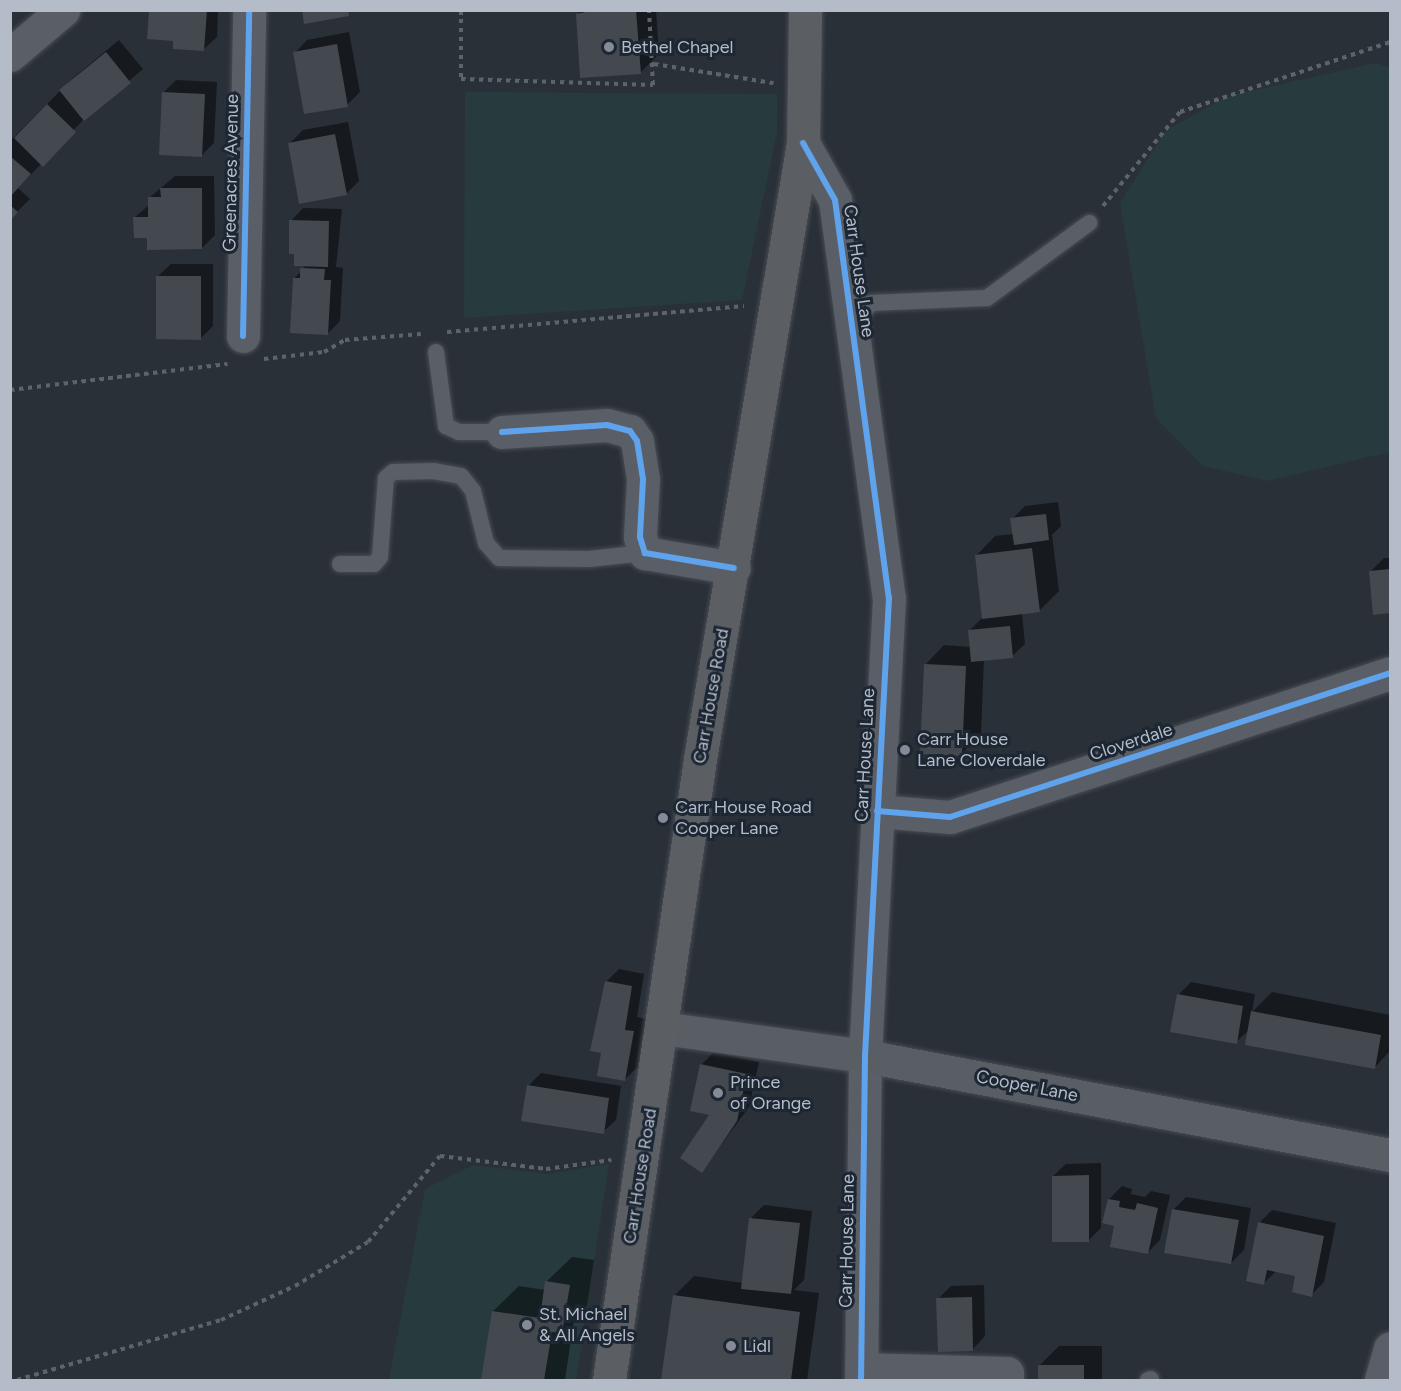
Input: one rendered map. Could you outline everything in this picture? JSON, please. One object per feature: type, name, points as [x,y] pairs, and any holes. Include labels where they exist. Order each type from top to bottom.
[{"type":"highway","name":"Carr House Road","points":[[609,1380],[700,759],[734,568],[803,142],[805,10]]},
{"type":"main road","name":"Cooper Lane","points":[[662,1028],[865,1056],[1390,1155]]},
{"type":"street","points":[[10,56],[63,10]]},
{"type":"street","name":"Greenacres Avenue","points":[[243,353],[249,10]]},
{"type":"street","name":"Carr House Lane","points":[[803,142],[835,200],[889,598],[865,1056],[861,1375]]},
{"type":"street","points":[[502,432],[607,425],[630,431],[637,441],[642,479],[640,537],[645,553],[734,568]]},
{"type":"street","name":"Cloverdale","points":[[877,811],[950,818],[1390,673]]},
{"type":"street","points":[[1381,1380],[1390,1348]]},
{"type":"street","points":[[861,1375],[1007,1373],[1006,1380]]},
{"type":"lane","points":[[852,326],[871,303],[987,298],[1089,223]]},
{"type":"lane","points":[[436,352],[446,426],[459,432],[502,432]]},
{"type":"lane","points":[[340,564],[374,564],[380,557],[386,478],[393,472],[433,471],[461,476],[473,491],[486,543],[498,558],[589,559],[645,553]]},
{"type":"path","points":[[461,10],[461,79],[653,85],[654,64],[650,10]]},
{"type":"path","points":[[1089,223],[1180,112],[1390,42]]},
{"type":"path","points":[[654,64],[803,87]]},
{"type":"path","points":[[438,332],[776,303]]},
{"type":"path","points":[[10,390],[243,353],[324,352],[345,340],[426,333]]},
{"type":"path","points":[[17,1380],[221,1320],[295,1286],[368,1242],[393,1217],[440,1156],[546,1169],[610,1160],[641,1164]]},
{"type":"green space","points":[[1375,63],[1390,67],[1390,452],[1268,481],[1203,466],[1156,418],[1120,203],[1166,130],[1229,96]]},
{"type":"green space","points":[[465,92],[777,94],[777,133],[742,300],[464,318]]},
{"type":"green space","points":[[609,1164],[576,1380],[389,1380],[425,1189],[473,1165],[547,1174]]},
{"type":"building","points":[[149,10],[207,10],[204,51],[173,49],[173,41],[147,39]]},
{"type":"building","points":[[302,10],[348,10],[349,16],[304,24]]},
{"type":"building","points":[[595,10],[636,10],[641,74],[580,78],[576,14]]},
{"type":"building","points":[[337,44],[348,107],[304,114],[293,52]]},
{"type":"building","points":[[106,52],[131,83],[84,121],[59,90]]},
{"type":"building","points":[[162,92],[205,94],[202,157],[159,155]]},
{"type":"building","points":[[47,104],[76,132],[43,167],[14,138]]},
{"type":"building","points":[[335,134],[347,195],[299,204],[288,143]]},
{"type":"building","points":[[10,156],[31,174],[10,197]]},
{"type":"building","points":[[160,188],[202,188],[202,249],[147,250],[147,238],[134,238],[133,217],[148,217],[148,197],[161,197]]},
{"type":"building","points":[[10,205],[18,212],[10,221]]},
{"type":"building","points":[[289,220],[329,221],[328,267],[294,266],[294,254],[289,254]]},
{"type":"building","points":[[300,268],[325,269],[324,280],[331,280],[328,335],[290,333],[293,278],[300,278]]},
{"type":"building","points":[[156,276],[201,276],[201,340],[156,339]]},
{"type":"building","points":[[1046,514],[1049,540],[1014,545],[1010,518]]},
{"type":"building","points":[[1032,548],[1040,612],[982,619],[975,555]]},
{"type":"building","points":[[1390,569],[1390,613],[1373,615],[1369,571]]},
{"type":"building","points":[[1010,626],[1013,658],[971,662],[968,630]]},
{"type":"building","points":[[924,664],[966,666],[962,756],[920,754]]},
{"type":"building","points":[[605,981],[632,986],[625,1030],[634,1031],[625,1081],[597,1076],[601,1053],[590,1051]]},
{"type":"building","points":[[1177,994],[1243,1006],[1237,1044],[1170,1032]]},
{"type":"building","points":[[1251,1011],[1381,1035],[1375,1069],[1245,1045]]},
{"type":"building","name":"Prince of Orange","points":[[700,1064],[747,1074],[737,1121],[702,1173],[680,1158],[709,1115],[690,1111]]},
{"type":"building","points":[[527,1085],[609,1098],[604,1134],[521,1121]]},
{"type":"building","points":[[1089,1175],[1089,1242],[1052,1242],[1052,1176]]},
{"type":"building","points":[[1108,1199],[1120,1201],[1119,1207],[1135,1210],[1137,1203],[1158,1208],[1148,1254],[1110,1247],[1114,1226],[1102,1223]]},
{"type":"building","points":[[1172,1209],[1239,1220],[1231,1264],[1164,1253]]},
{"type":"building","points":[[749,1218],[800,1223],[791,1294],[741,1289]]},
{"type":"building","points":[[1258,1222],[1324,1236],[1312,1297],[1292,1292],[1295,1276],[1267,1270],[1264,1285],[1246,1281]]},
{"type":"building","name":"St. Michael & All Angels","points":[[545,1281],[570,1285],[562,1333],[552,1332],[544,1380],[481,1380],[492,1311],[540,1318]]},
{"type":"building","name":"Lidl","points":[[673,1295],[800,1312],[791,1380],[661,1380]]},
{"type":"building","points":[[972,1297],[973,1351],[938,1352],[936,1298]]},
{"type":"building","points":[[1038,1365],[1084,1365],[1084,1380],[1038,1380]]},
{"type":"cycle path","points":[[243,336],[249,10]]},
{"type":"cycle path","points":[[803,143],[835,200],[889,598],[865,1056],[861,1380]]},
{"type":"cycle path","points":[[502,432],[607,425],[630,431],[637,441],[643,479],[640,537],[645,553],[734,568]]},
{"type":"cycle path","points":[[877,811],[950,817],[1390,673]]},
{"type":"place","name":"Bethel Chapel","points":[[609,47]]},
{"type":"place","name":"Carr House Lane Cloverdale","points":[[905,750]]},
{"type":"place","name":"Carr House Road Cooper Lane","points":[[663,818]]},
{"type":"place","name":"Prince of Orange","points":[[718,1093]]},
{"type":"place","name":"St. Michael & All Angels","points":[[527,1325]]},
{"type":"place","name":"Lidl","points":[[731,1346]]}]
